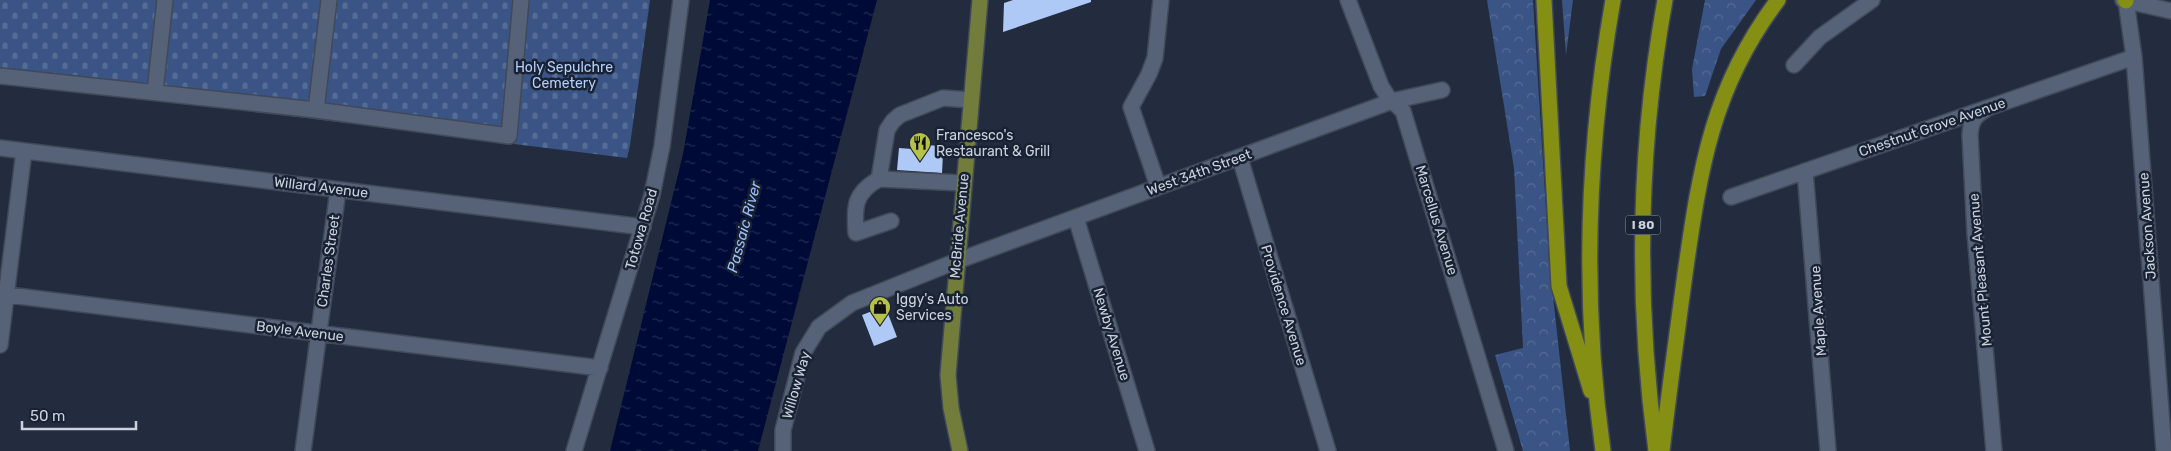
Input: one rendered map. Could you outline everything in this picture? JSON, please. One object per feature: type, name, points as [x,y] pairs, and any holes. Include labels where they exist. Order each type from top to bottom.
[{"type":"highway","points":[[1544,0],[1559,286],[1600,420]]},
{"type":"highway","points":[[1603,451],[1593,338],[1591,235],[1596,132],[1612,0]]},
{"type":"highway","name":"I 80","points":[[1656,451],[1643,309],[1643,198],[1650,106],[1665,0]]},
{"type":"highway","points":[[1662,451],[1693,209],[1706,148],[1725,90],[1739,60],[1778,0]]},
{"type":"main road","name":"McBride Avenue","points":[[960,451],[951,408],[948,375],[980,0]]},
{"type":"street","points":[[155,92],[166,0]]},
{"type":"street","points":[[316,110],[329,0]]},
{"type":"street","points":[[0,76],[316,110],[509,136],[521,0]]},
{"type":"street","name":"Totowa Road","points":[[574,451],[643,227],[662,146],[681,0]]},
{"type":"street","points":[[1158,186],[1131,108],[1149,74],[1155,58],[1161,0]]},
{"type":"street","name":"Marcellus Avenue","points":[[1348,0],[1381,86],[1403,111],[1506,451]]},
{"type":"street","points":[[1794,65],[1820,37],[1872,0]]},
{"type":"street","points":[[2125,0],[2171,11]]},
{"type":"street","name":"Jackson Avenue","points":[[2125,0],[2134,57],[2166,447]]},
{"type":"street","name":"Chestnut Grove Avenue","points":[[1731,197],[2134,57]]},
{"type":"street","name":"West 34th Street","points":[[957,260],[1240,158],[1392,100],[1442,90]]},
{"type":"street","points":[[879,180],[887,130],[893,120],[900,115],[943,98],[970,100]]},
{"type":"street","name":"Mount Pleasant Avenue","points":[[1994,451],[1975,233],[1970,134],[1971,124],[1976,116],[1998,104]]},
{"type":"street","name":"Willard Avenue","points":[[0,148],[643,227]]},
{"type":"street","points":[[0,345],[3,294],[24,151]]},
{"type":"street","name":"Providence Avenue","points":[[1240,158],[1328,451]]},
{"type":"street","name":"Maple Avenue","points":[[1805,171],[1828,451]]},
{"type":"street","points":[[891,221],[856,232],[854,208],[863,192],[879,180],[963,183]]},
{"type":"street","name":"Charles Street","points":[[303,451],[338,190]]},
{"type":"street","name":"Newby Avenue","points":[[1076,218],[1147,451]]},
{"type":"street","name":"Willow Way","points":[[783,451],[784,430],[803,353],[819,327],[852,303],[957,260]]},
{"type":"street","name":"Boyle Avenue","points":[[3,294],[600,368]]},
{"type":"green space","name":"Holy Sepulchre Cemetery","points":[[0,0],[650,0],[627,158],[0,80]]},
{"type":"green space","points":[[1487,0],[1533,0],[1549,260],[1570,451],[1523,451],[1495,355],[1523,348],[1514,168]]},
{"type":"green space","points":[[1562,0],[1573,0],[1566,55]]},
{"type":"green space","points":[[1705,0],[1756,0],[1721,49],[1705,96],[1694,97],[1692,69]]},
{"type":"water","name":"Passaic River","points":[[710,0],[877,0],[758,451],[610,451],[683,154]]},
{"type":"building","points":[[1013,0],[1091,0],[1091,2],[1003,32],[1004,3]]},
{"type":"building","name":"Francesco's Restaurant & Grill","points":[[926,145],[940,146],[939,153],[943,154],[942,173],[897,170],[899,148],[925,150]]},
{"type":"building","name":"Iggy's Auto Services","points":[[885,306],[897,337],[874,346],[862,315]]},
{"type":"place","name":"Francesco's Restaurant & Grill","points":[[920,162]]},
{"type":"place","name":"Iggy's Auto Services","points":[[880,326]]}]
